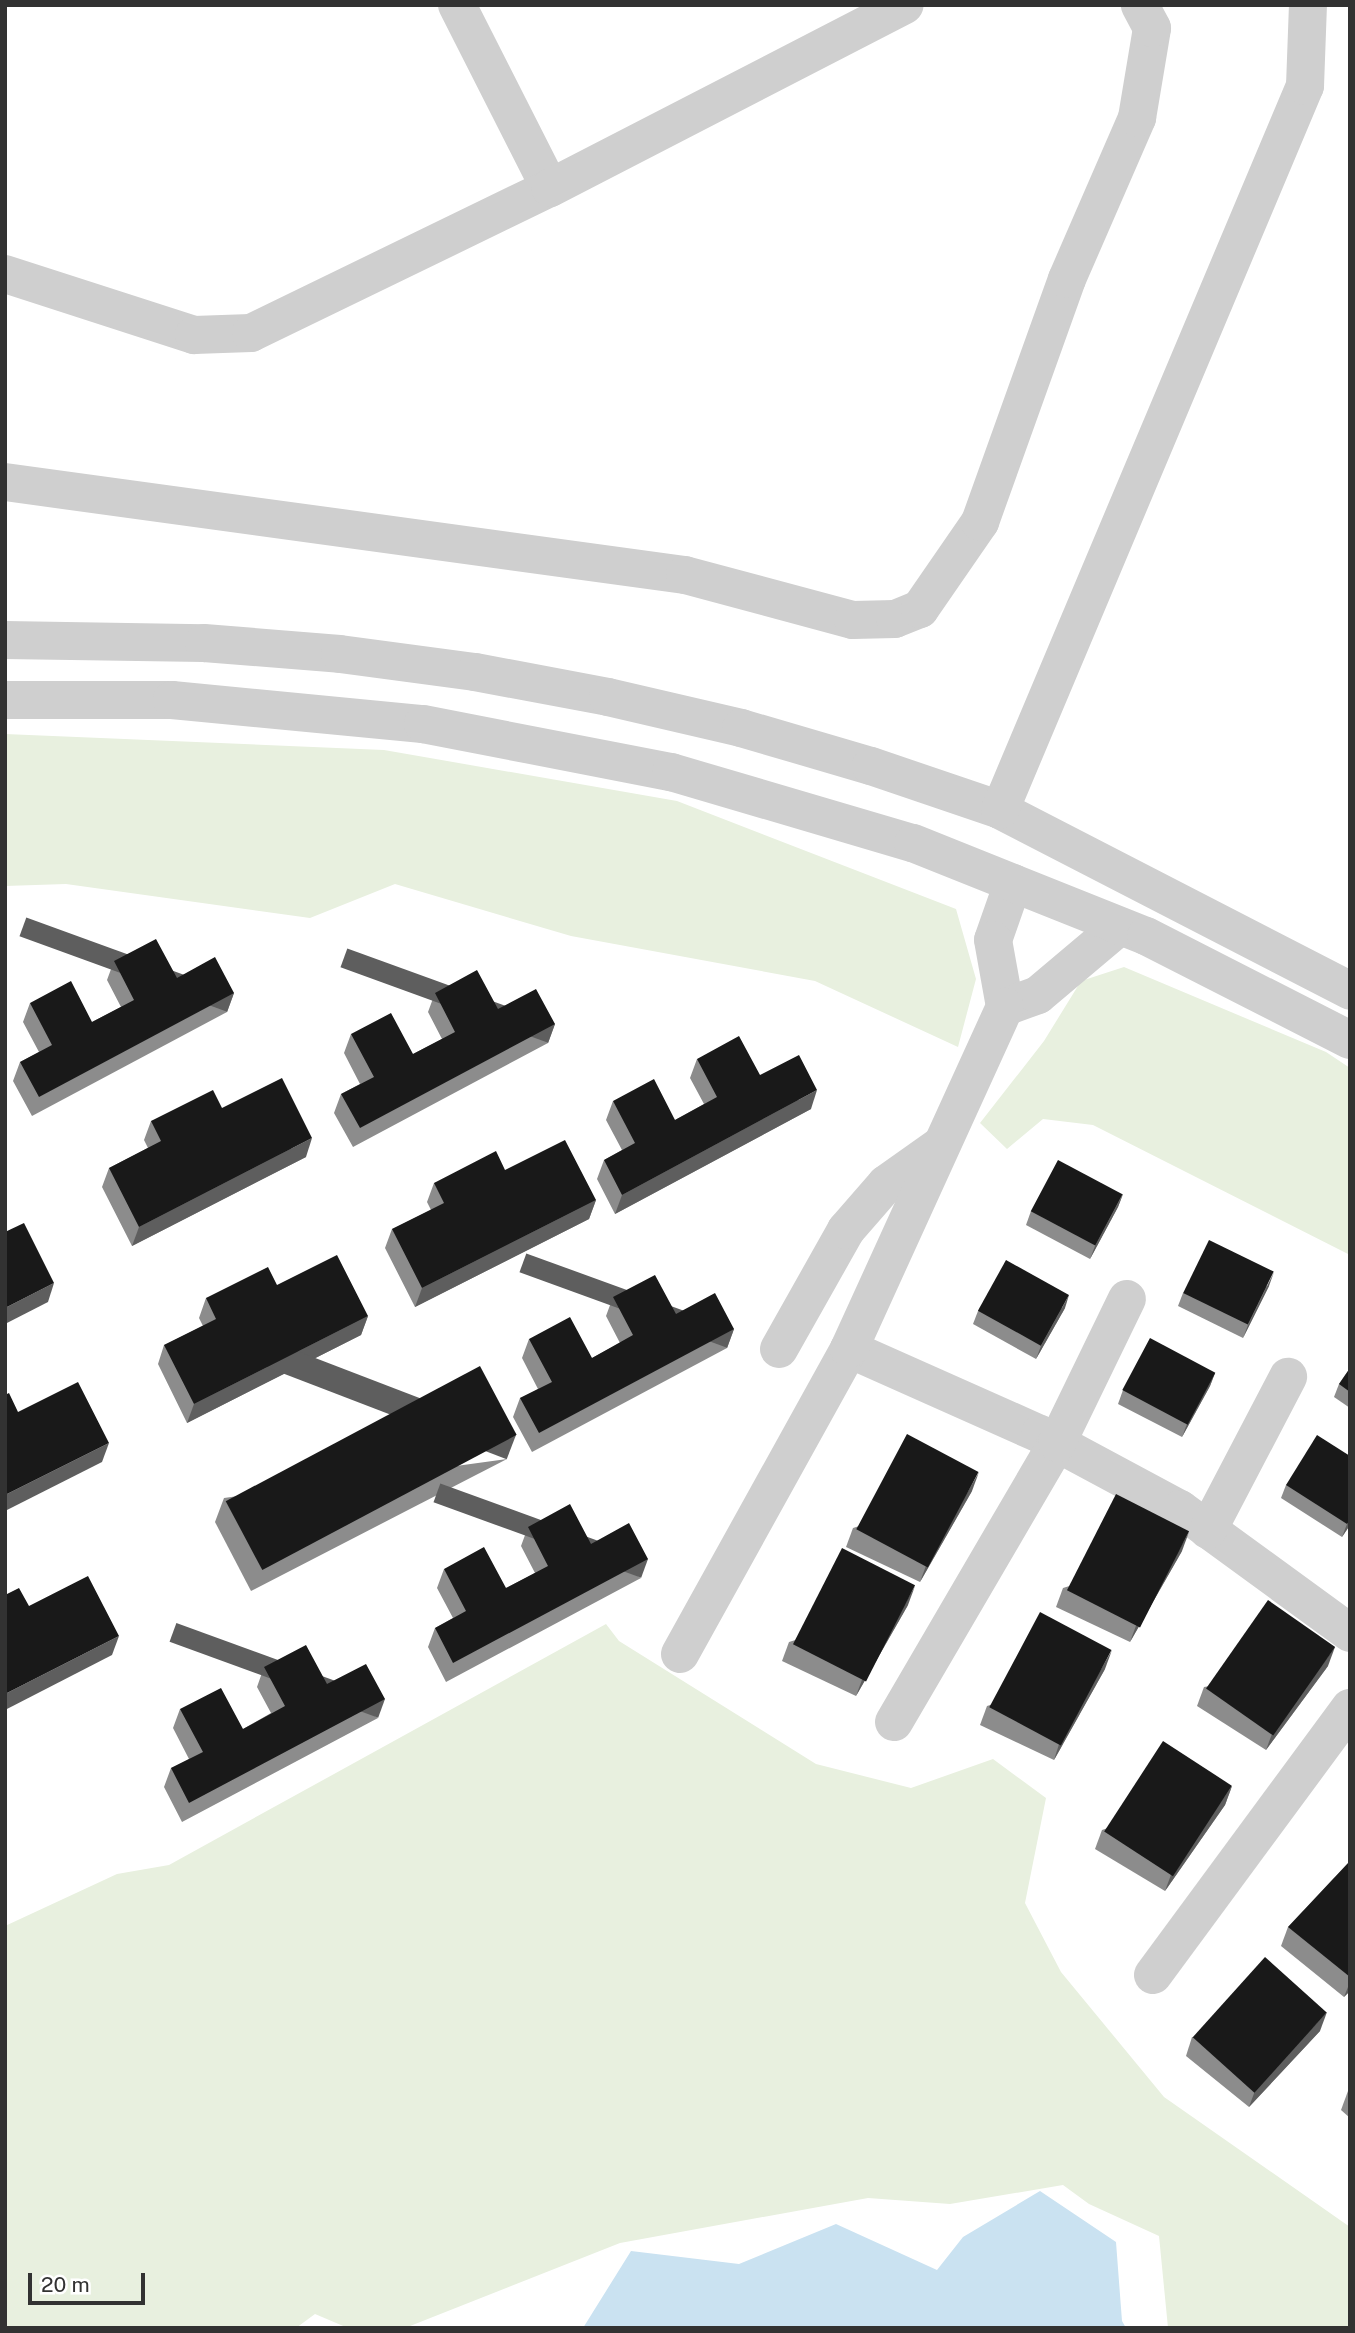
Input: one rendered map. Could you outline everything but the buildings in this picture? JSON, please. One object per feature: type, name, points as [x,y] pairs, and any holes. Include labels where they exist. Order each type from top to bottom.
[{"type":"street","points":[[457,5],[550,188]]},
{"type":"street","points":[[5,274],[194,335],[251,333],[550,188],[905,5]]},
{"type":"street","points":[[5,482],[685,575],[853,620],[895,619],[920,609],[980,522],[1067,279],[1137,118],[1152,28],[1140,5]]},
{"type":"street","points":[[1000,810],[1305,86],[1308,5]]},
{"type":"street","points":[[5,640],[204,643],[340,654],[475,672],[608,697],[741,728],[871,766],[1000,810],[1350,991]]},
{"type":"street","points":[[5,701],[172,700],[423,724],[671,772],[913,843],[1120,926],[1350,1040]]},
{"type":"street","points":[[680,1654],[849,1349],[1005,1007],[993,940],[1013,883]]},
{"type":"street","points":[[1005,1007],[1038,995],[1120,926]]},
{"type":"street","points":[[779,1349],[846,1230],[886,1184],[942,1145]]},
{"type":"street","points":[[894,1722],[1057,1443],[1127,1298]]},
{"type":"street","points":[[849,1349],[1057,1443],[1180,1509],[1348,1628]]},
{"type":"street","points":[[1208,1530],[1288,1377]]},
{"type":"street","points":[[1153,1975],[1350,1708]]},
{"type":"green space","points":[[5,734],[384,750],[677,801],[956,909],[976,979],[958,1047],[815,981],[571,936],[395,884],[310,918],[66,884],[5,886]]},
{"type":"green space","points":[[1124,967],[1326,1052],[1350,1068],[1350,1255],[1093,1125],[1043,1119],[1007,1149],[980,1123],[1044,1041],[1081,981]]},
{"type":"green space","points":[[606,1624],[619,1641],[816,1764],[911,1788],[993,1759],[1046,1798],[1025,1903],[1061,1972],[1164,2097],[1350,2227],[1350,2328],[1168,2328],[1159,2236],[1089,2204],[1063,2185],[950,2204],[868,2198],[620,2243],[405,2328],[348,2328],[315,2314],[296,2328],[5,2328],[5,1926],[117,1874],[169,1865]]},
{"type":"water","points":[[1040,2191],[1116,2242],[1122,2321],[1126,2328],[583,2328],[631,2251],[739,2264],[836,2224],[937,2270],[963,2237]]}]
